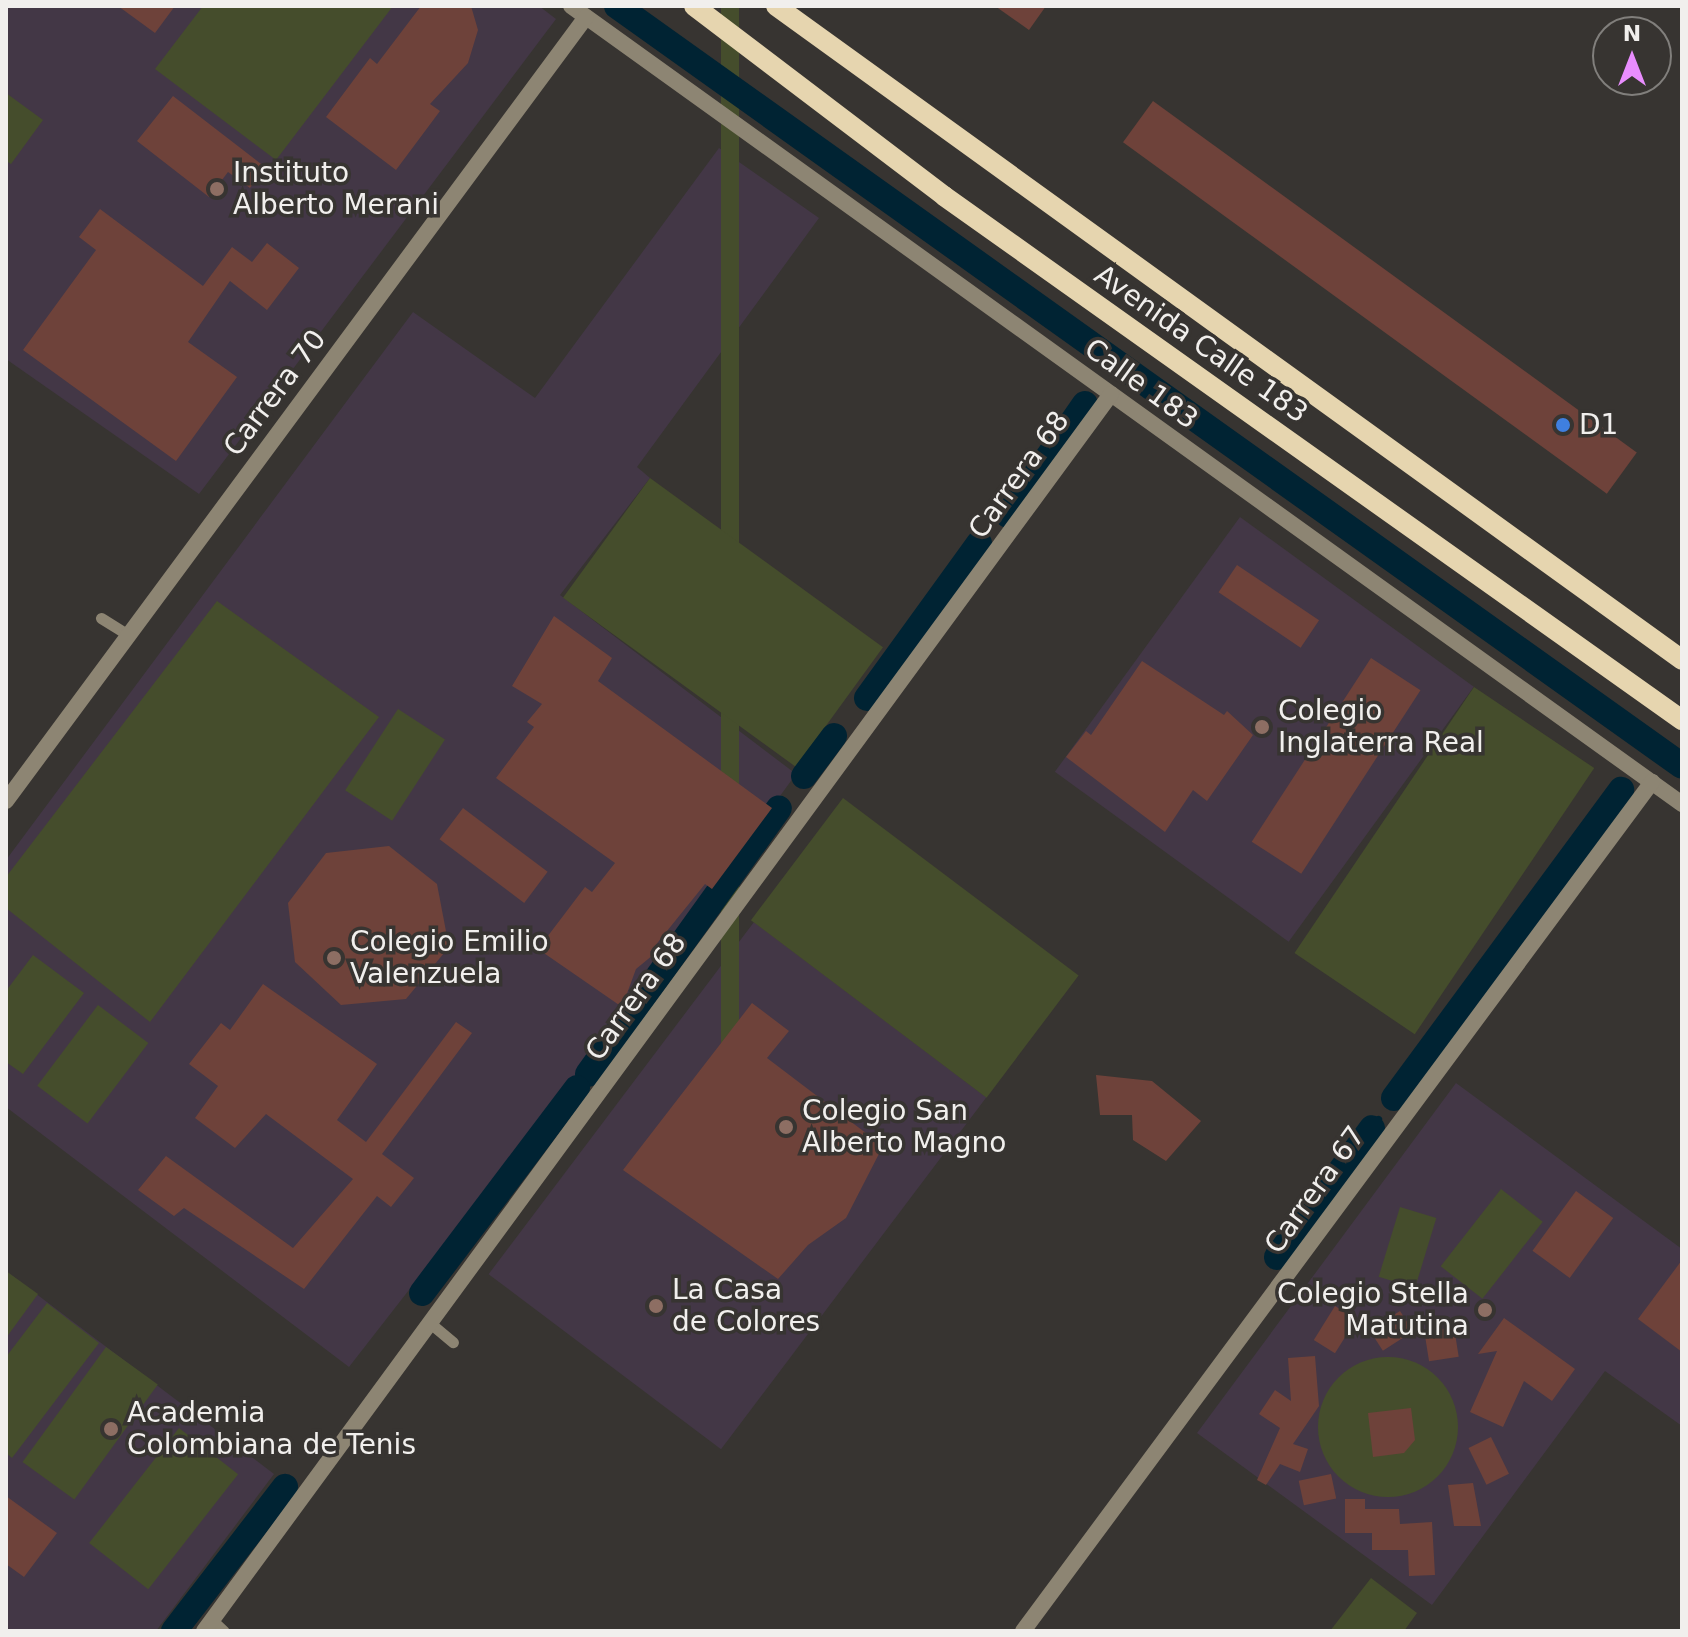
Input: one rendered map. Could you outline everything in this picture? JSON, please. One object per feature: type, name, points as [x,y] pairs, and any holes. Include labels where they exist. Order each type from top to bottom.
[{"type":"main road","name":"Avenida Calle 183","points":[[694,6],[944,196],[1682,720]]},
{"type":"main road","name":"Avenida Calle 183","points":[[776,6],[1682,660]]},
{"type":"street","name":"Calle 183","points":[[571,6],[1682,804]]},
{"type":"street","name":"Carrera 70","points":[[6,801],[586,17]]},
{"type":"street","name":"Carrera 68","points":[[213,1627],[430,1323],[1111,394]]},
{"type":"street","name":"Carrera 67","points":[[1023,1631],[1652,782]]},
{"type":"lane","points":[[101,618],[128,635]]},
{"type":"lane","points":[[430,1323],[453,1342]]},
{"type":"shaded area","name":"Instituto Alberto Merani","points":[[6,6],[539,6],[556,19],[199,494],[6,359]]},
{"type":"shaded area","name":"Colegio Emilio Valenzuela","points":[[719,148],[819,218],[637,467],[650,478],[560,595],[796,774],[581,1069],[349,1367],[6,1107],[6,860],[413,312],[535,398]]},
{"type":"shaded area","name":"Colegio Inglaterra Real","points":[[1240,517],[1474,687],[1289,942],[1055,772]]},
{"type":"shaded area","name":"Colegio San Alberto Magno","points":[[754,922],[986,1097],[721,1449],[489,1274]]},
{"type":"shaded area","name":"Colegio Stella Matutina","points":[[1456,1083],[1682,1249],[1682,1426],[1605,1371],[1432,1605],[1197,1433]]},
{"type":"shaded area","name":"Academia Colombiana de Tenis","points":[[6,1271],[274,1474],[156,1631],[6,1631]]},
{"type":"green space","points":[[203,6],[393,6],[276,160],[155,69]]},
{"type":"green space","points":[[721,6],[739,6],[739,1190],[721,1190]]},
{"type":"green space","points":[[6,93],[43,120],[11,164],[6,161]]},
{"type":"green space","points":[[650,478],[883,647],[796,767],[563,598]]},
{"type":"green space","points":[[217,601],[379,717],[150,1022],[6,908],[6,877]]},
{"type":"green space","points":[[1474,687],[1594,768],[1415,1034],[1294,953]]},
{"type":"green space","points":[[398,709],[445,739],[392,821],[345,790]]},
{"type":"green space","points":[[843,798],[1079,976],[987,1098],[751,920]]},
{"type":"green space","points":[[33,955],[84,993],[23,1074],[6,1062],[6,991]]},
{"type":"green space","points":[[98,1005],[148,1043],[88,1124],[37,1086]]},
{"type":"green space","points":[[1501,1189],[1543,1222],[1482,1299],[1441,1266]]},
{"type":"green space","points":[[1400,1207],[1436,1218],[1415,1288],[1379,1277]]},
{"type":"green space","points":[[6,1271],[38,1294],[6,1338]]},
{"type":"green space","points":[[47,1303],[99,1343],[12,1458],[6,1453],[6,1357]]},
{"type":"green space","points":[[106,1347],[158,1385],[74,1499],[23,1462]]},
{"type":"green space","points":[[1388,1357],[1415,1362],[1438,1377],[1453,1400],[1458,1427],[1453,1454],[1438,1477],[1415,1492],[1388,1497],[1361,1492],[1338,1477],[1323,1454],[1318,1427],[1323,1400],[1338,1377],[1361,1362]]},
{"type":"green space","points":[[179,1428],[238,1474],[148,1589],[89,1543]]},
{"type":"green space","points":[[1371,1578],[1417,1613],[1404,1631],[1330,1631]]},
{"type":"building","points":[[118,6],[175,6],[155,33]]},
{"type":"building","points":[[421,6],[471,6],[478,30],[468,63],[430,104],[440,111],[396,170],[326,117],[370,58],[377,64]]},
{"type":"building","points":[[995,6],[1046,6],[1029,30]]},
{"type":"building","points":[[173,96],[265,167],[250,188],[228,172],[209,197],[137,141]]},
{"type":"building","points":[[1153,101],[1637,452],[1607,494],[1123,142]]},
{"type":"building","points":[[100,209],[203,286],[232,247],[252,262],[267,243],[299,268],[267,310],[230,281],[188,342],[237,377],[176,461],[23,350],[96,250],[79,237]]},
{"type":"building","points":[[1237,565],[1319,620],[1301,648],[1219,592]]},
{"type":"building","points":[[554,616],[612,658],[598,681],[772,808],[712,889],[705,884],[650,952],[653,955],[636,969],[622,1007],[538,949],[585,887],[592,892],[615,863],[496,778],[534,727],[527,722],[542,704],[512,686]]},
{"type":"building","points":[[1371,658],[1420,690],[1301,874],[1252,842]]},
{"type":"building","points":[[1142,661],[1224,715],[1227,711],[1253,735],[1207,801],[1193,790],[1165,832],[1066,757],[1086,731],[1091,735]]},
{"type":"building","points":[[463,808],[548,872],[524,903],[440,839]]},
{"type":"building","points":[[389,846],[437,884],[449,947],[406,999],[341,1005],[295,962],[288,903],[326,853]]},
{"type":"building","points":[[263,984],[377,1064],[337,1120],[366,1142],[456,1022],[472,1033],[382,1154],[414,1178],[391,1207],[377,1196],[304,1289],[184,1208],[174,1216],[138,1190],[166,1156],[293,1248],[353,1179],[266,1114],[235,1148],[195,1118],[218,1086],[189,1064],[221,1023],[230,1030]]},
{"type":"building","points":[[752,1003],[789,1031],[767,1058],[883,1146],[846,1218],[808,1245],[778,1279],[623,1170]]},
{"type":"building","points":[[1096,1075],[1152,1081],[1201,1121],[1166,1161],[1133,1140],[1132,1115],[1100,1115]]},
{"type":"building","points":[[1576,1191],[1613,1218],[1570,1278],[1533,1251]]},
{"type":"building","points":[[1682,1260],[1682,1352],[1638,1319]]},
{"type":"building","points":[[1335,1306],[1356,1319],[1335,1353],[1314,1340]]},
{"type":"building","points":[[1400,1311],[1413,1331],[1383,1351],[1370,1331]]},
{"type":"building","points":[[1504,1318],[1575,1369],[1552,1401],[1524,1381],[1503,1427],[1470,1412],[1497,1351],[1478,1354]]},
{"type":"building","points":[[1454,1327],[1459,1357],[1429,1361],[1424,1332]]},
{"type":"building","points":[[1315,1356],[1319,1406],[1293,1444],[1308,1449],[1300,1472],[1280,1464],[1266,1485],[1257,1480],[1280,1428],[1259,1414],[1275,1390],[1291,1401],[1288,1358]]},
{"type":"building","points":[[1411,1408],[1415,1440],[1404,1453],[1373,1457],[1368,1413]]},
{"type":"building","points":[[1491,1437],[1509,1474],[1487,1485],[1469,1448]]},
{"type":"building","points":[[1331,1474],[1336,1498],[1304,1505],[1299,1481]]},
{"type":"building","points":[[1473,1483],[1481,1526],[1454,1526],[1448,1485]]},
{"type":"building","points":[[6,1496],[57,1533],[24,1577],[6,1564]]},
{"type":"building","points":[[1345,1499],[1365,1499],[1365,1509],[1399,1509],[1400,1524],[1432,1522],[1435,1575],[1409,1576],[1408,1550],[1372,1550],[1372,1533],[1345,1533]]},
{"type":"waterway","points":[[617,6],[1682,766]]},
{"type":"waterway","points":[[1008,515],[1085,404]]},
{"type":"waterway","points":[[867,698],[979,543]]},
{"type":"waterway","points":[[804,776],[834,736]]},
{"type":"waterway","points":[[1394,1098],[1621,790]]},
{"type":"waterway","points":[[588,1074],[779,808]]},
{"type":"waterway","points":[[422,1293],[577,1088]]},
{"type":"waterway","points":[[1372,1128],[1378,1119]]},
{"type":"waterway","points":[[1277,1257],[1372,1128]]},
{"type":"waterway","points":[[174,1631],[285,1487]]},
{"type":"place","name":"Instituto Alberto Merani","points":[[217,189]]},
{"type":"place","name":"D1","points":[[1563,425]]},
{"type":"place","name":"Colegio Inglaterra Real","points":[[1262,727]]},
{"type":"place","name":"Colegio Emilio Valenzuela","points":[[334,958]]},
{"type":"place","name":"Colegio San Alberto Magno","points":[[786,1127]]},
{"type":"place","name":"La Casa de Colores","points":[[656,1306]]},
{"type":"place","name":"Colegio Stella Matutina","points":[[1485,1310]]},
{"type":"place","name":"Academia Colombiana de Tenis","points":[[111,1429]]}]
